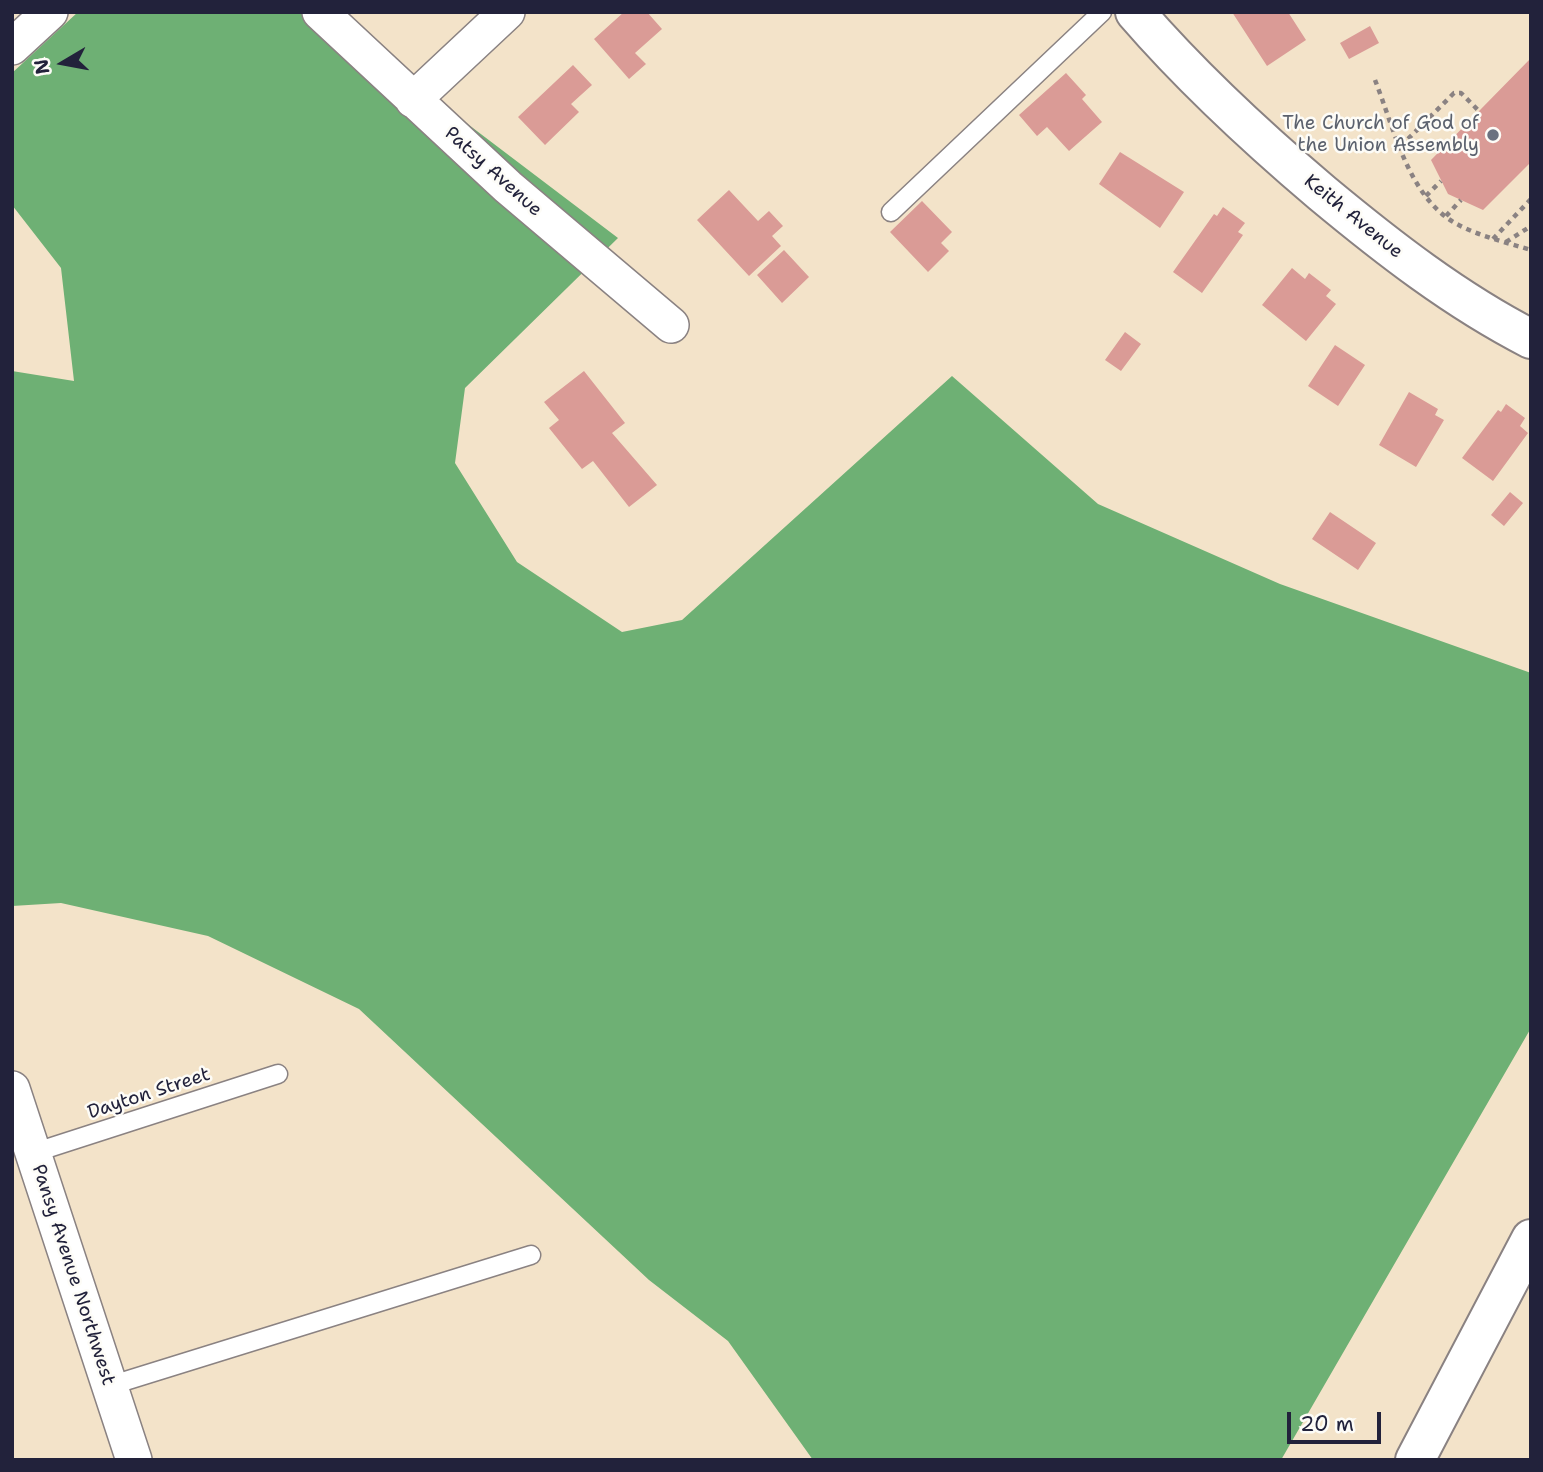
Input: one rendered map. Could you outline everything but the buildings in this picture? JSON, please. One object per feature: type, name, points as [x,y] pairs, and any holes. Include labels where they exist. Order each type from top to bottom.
[{"type":"street","points":[[12,47],[50,12]]},
{"type":"street","name":"Patsy Avenue","points":[[320,12],[508,187],[671,326]]},
{"type":"street","points":[[413,100],[506,12]]},
{"type":"street","name":"Keith Avenue","points":[[1135,12],[1258,139],[1386,246],[1498,323],[1531,339]]},
{"type":"street","name":"Pansy Avenue Northwest","points":[[12,1089],[134,1460]]},
{"type":"street","points":[[1415,1460],[1531,1239]]},
{"type":"lane","points":[[891,212],[1102,12]]},
{"type":"lane","name":"Dayton Street","points":[[33,1153],[278,1074]]},
{"type":"lane","points":[[109,1385],[531,1255]]},
{"type":"path","points":[[1375,80],[1417,186],[1426,196],[1452,222],[1493,239],[1531,250]]},
{"type":"path","points":[[1401,146],[1454,93],[1461,93],[1479,111]]},
{"type":"path","points":[[1426,196],[1441,181]]},
{"type":"path","points":[[1493,239],[1531,199]]},
{"type":"path","points":[[1447,216],[1461,200]]},
{"type":"path","points":[[1506,243],[1531,226]]},
{"type":"green space","points":[[78,12],[340,12],[403,75],[618,238],[465,388],[455,463],[517,562],[622,632],[682,620],[952,376],[1098,504],[1280,584],[1531,673],[1531,1028],[1281,1460],[813,1460],[728,1341],[649,1280],[359,1009],[208,936],[61,903],[12,906],[12,371],[74,381],[61,268],[12,205],[12,73]]},
{"type":"place","name":"The Church of God of the Union Assembly","points":[[1493,135]]}]
